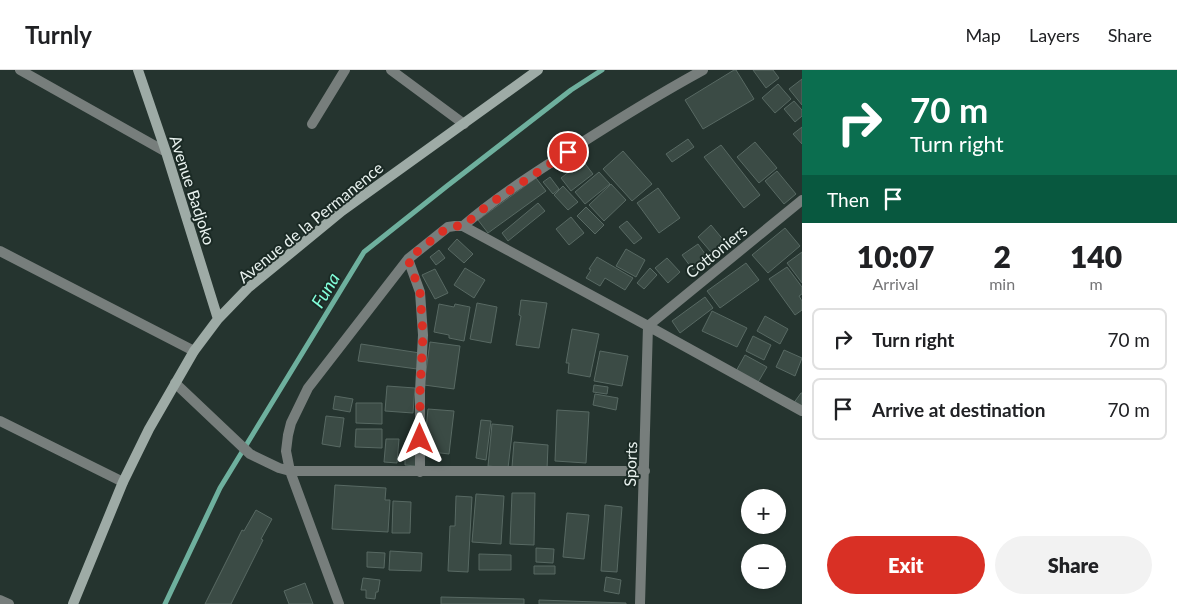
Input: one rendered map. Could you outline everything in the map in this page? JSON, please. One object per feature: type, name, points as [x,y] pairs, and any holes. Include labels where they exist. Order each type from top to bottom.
[{"type":"street","points":[[20,70],[166,152]]},
{"type":"street","name":"Avenue Badjoko","points":[[138,70],[166,152],[218,319]]},
{"type":"street","points":[[312,124],[345,70]]},
{"type":"street","points":[[391,70],[464,124]]},
{"type":"street","name":"Avenue de la Permanence","points":[[73,604],[123,482],[149,429],[194,351],[218,319],[256,282],[342,211],[538,70]]},
{"type":"street","points":[[463,226],[488,205],[538,170],[702,70]]},
{"type":"street","name":"Cottoniers","points":[[648,326],[802,200]]},
{"type":"street","points":[[339,604],[290,471],[286,451],[291,423],[308,388],[408,259],[448,227],[463,226],[802,411]]},
{"type":"street","points":[[0,251],[194,351]]},
{"type":"street","points":[[408,259],[420,292],[423,335],[420,391],[420,472]]},
{"type":"street","name":"Sports","points":[[640,604],[648,326]]},
{"type":"street","points":[[175,383],[250,454],[279,468],[290,471],[645,472]]},
{"type":"street","points":[[0,420],[123,482]]},
{"type":"street","points":[[0,600],[9,604]]},
{"type":"building","points":[[736,70],[754,99],[703,129],[685,100]]},
{"type":"building","points":[[753,70],[773,70],[779,78],[766,88]]},
{"type":"building","points":[[802,79],[802,105],[789,89]]},
{"type":"building","points":[[778,84],[791,99],[775,113],[762,98]]},
{"type":"building","points":[[794,101],[802,110],[802,116],[795,122],[784,109]]},
{"type":"building","points":[[802,127],[802,144],[793,134]]},
{"type":"building","points":[[688,139],[694,147],[672,162],[666,154]]},
{"type":"building","points":[[755,142],[777,168],[759,183],[737,157]]},
{"type":"building","points":[[721,145],[760,195],[744,208],[704,157]]},
{"type":"building","points":[[623,151],[652,184],[632,201],[603,169]]},
{"type":"building","points":[[583,161],[593,174],[571,191],[561,178]]},
{"type":"building","points":[[777,171],[796,194],[784,204],[765,181]]},
{"type":"building","points":[[599,172],[610,184],[585,204],[575,192]]},
{"type":"building","points":[[550,177],[559,189],[553,194],[543,182]]},
{"type":"building","points":[[536,178],[546,191],[488,233],[478,220]]},
{"type":"building","points":[[611,184],[626,200],[604,221],[589,205]]},
{"type":"building","points":[[563,186],[578,202],[568,210],[554,195]]},
{"type":"building","points":[[658,188],[680,218],[659,233],[637,203]]},
{"type":"building","points":[[538,203],[545,211],[508,241],[502,233]]},
{"type":"building","points":[[586,207],[604,225],[595,234],[577,216]]},
{"type":"building","points":[[571,217],[584,233],[569,245],[556,229]]},
{"type":"building","points":[[627,221],[642,238],[634,244],[619,227]]},
{"type":"building","points":[[711,225],[730,248],[717,259],[698,237]]},
{"type":"building","points":[[785,228],[800,246],[768,273],[752,255]]},
{"type":"building","points":[[457,239],[473,254],[464,263],[448,249]]},
{"type":"building","points":[[698,244],[708,258],[693,270],[682,255]]},
{"type":"building","points":[[626,249],[645,260],[636,277],[616,266]]},
{"type":"building","points":[[439,250],[445,258],[436,265],[430,257]]},
{"type":"building","points":[[802,252],[802,283],[787,263]]},
{"type":"building","points":[[597,257],[633,278],[625,290],[605,278],[600,286],[586,278],[591,270],[589,269]]},
{"type":"building","points":[[667,258],[680,272],[668,283],[655,268]]},
{"type":"building","points":[[746,263],[759,280],[720,308],[707,291]]},
{"type":"building","points":[[787,267],[802,287],[802,294],[799,296],[802,301],[802,310],[795,315],[769,279]]},
{"type":"building","points":[[465,268],[485,280],[474,298],[454,285]]},
{"type":"building","points":[[650,268],[657,275],[644,289],[637,283]]},
{"type":"building","points":[[435,269],[448,293],[435,299],[422,275]]},
{"type":"building","points":[[705,297],[713,308],[680,333],[672,321]]},
{"type":"building","points":[[521,300],[547,303],[539,348],[516,345],[521,316],[519,315]]},
{"type":"building","points":[[477,303],[497,307],[491,343],[470,339]]},
{"type":"building","points":[[439,304],[454,307],[455,304],[470,307],[464,341],[434,332]]},
{"type":"building","points":[[712,311],[747,328],[737,347],[702,331]]},
{"type":"building","points":[[765,316],[788,329],[780,344],[757,331]]},
{"type":"building","points":[[572,329],[599,334],[590,377],[568,373],[569,363],[566,363]]},
{"type":"building","points":[[753,336],[771,345],[764,360],[746,351]]},
{"type":"building","points":[[430,342],[460,346],[454,389],[424,385]]},
{"type":"building","points":[[361,344],[420,353],[417,369],[358,361]]},
{"type":"building","points":[[784,350],[802,358],[795,376],[776,367]]},
{"type":"building","points":[[600,351],[628,356],[622,386],[594,381]]},
{"type":"building","points":[[745,355],[767,367],[757,384],[735,373]]},
{"type":"building","points":[[594,385],[608,387],[607,394],[593,392]]},
{"type":"building","points":[[387,386],[415,388],[413,413],[385,411]]},
{"type":"building","points":[[802,393],[802,407],[793,404]]},
{"type":"building","points":[[595,394],[618,398],[616,410],[593,405]]},
{"type":"building","points":[[335,396],[353,399],[350,412],[333,409]]},
{"type":"building","points":[[356,403],[382,403],[382,424],[356,423]]},
{"type":"building","points":[[428,409],[454,411],[449,454],[424,451]]},
{"type":"building","points":[[557,410],[589,412],[586,463],[555,461]]},
{"type":"building","points":[[326,416],[344,418],[340,447],[322,444]]},
{"type":"building","points":[[481,420],[491,421],[486,460],[476,458]]},
{"type":"building","points":[[492,424],[513,426],[508,468],[488,466]]},
{"type":"building","points":[[356,429],[382,429],[382,448],[355,447]]},
{"type":"building","points":[[386,439],[399,439],[397,463],[384,462]]},
{"type":"building","points":[[405,442],[416,443],[416,466],[405,465]]},
{"type":"building","points":[[514,442],[548,445],[547,470],[512,467]]},
{"type":"building","points":[[335,485],[386,488],[385,500],[390,500],[388,532],[332,529]]},
{"type":"building","points":[[512,493],[535,493],[534,545],[510,544]]},
{"type":"building","points":[[476,494],[504,496],[501,544],[472,542]]},
{"type":"building","points":[[456,496],[472,497],[468,572],[448,571],[450,526],[455,526]]},
{"type":"building","points":[[393,501],[411,502],[410,533],[392,533]]},
{"type":"building","points":[[605,505],[622,507],[617,572],[601,571]]},
{"type":"building","points":[[256,510],[272,519],[231,604],[205,604],[242,530],[244,531]]},
{"type":"building","points":[[567,513],[589,515],[584,559],[563,557]]},
{"type":"building","points":[[536,548],[554,549],[553,563],[536,562]]},
{"type":"building","points":[[390,551],[422,553],[421,571],[389,570]]},
{"type":"building","points":[[367,552],[385,553],[384,568],[367,567]]},
{"type":"building","points":[[479,554],[511,555],[511,570],[479,570]]},
{"type":"building","points":[[534,566],[555,566],[555,574],[534,574]]},
{"type":"building","points":[[606,577],[621,580],[619,594],[604,591]]},
{"type":"building","points":[[363,578],[380,580],[375,599],[366,598],[366,590],[361,590]]},
{"type":"building","points":[[305,583],[313,604],[289,604],[284,591]]},
{"type":"building","points":[[441,597],[524,599],[524,604],[441,604]]},
{"type":"building","points":[[539,600],[626,603],[626,604],[539,604]]},
{"type":"waterway","name":"Funa","points":[[165,604],[220,488],[364,252],[571,90],[602,70]]},
{"type":"route","points":[[420,439],[423,335],[420,292],[408,259],[448,227],[463,226],[488,205],[538,170],[568,152]]}]
